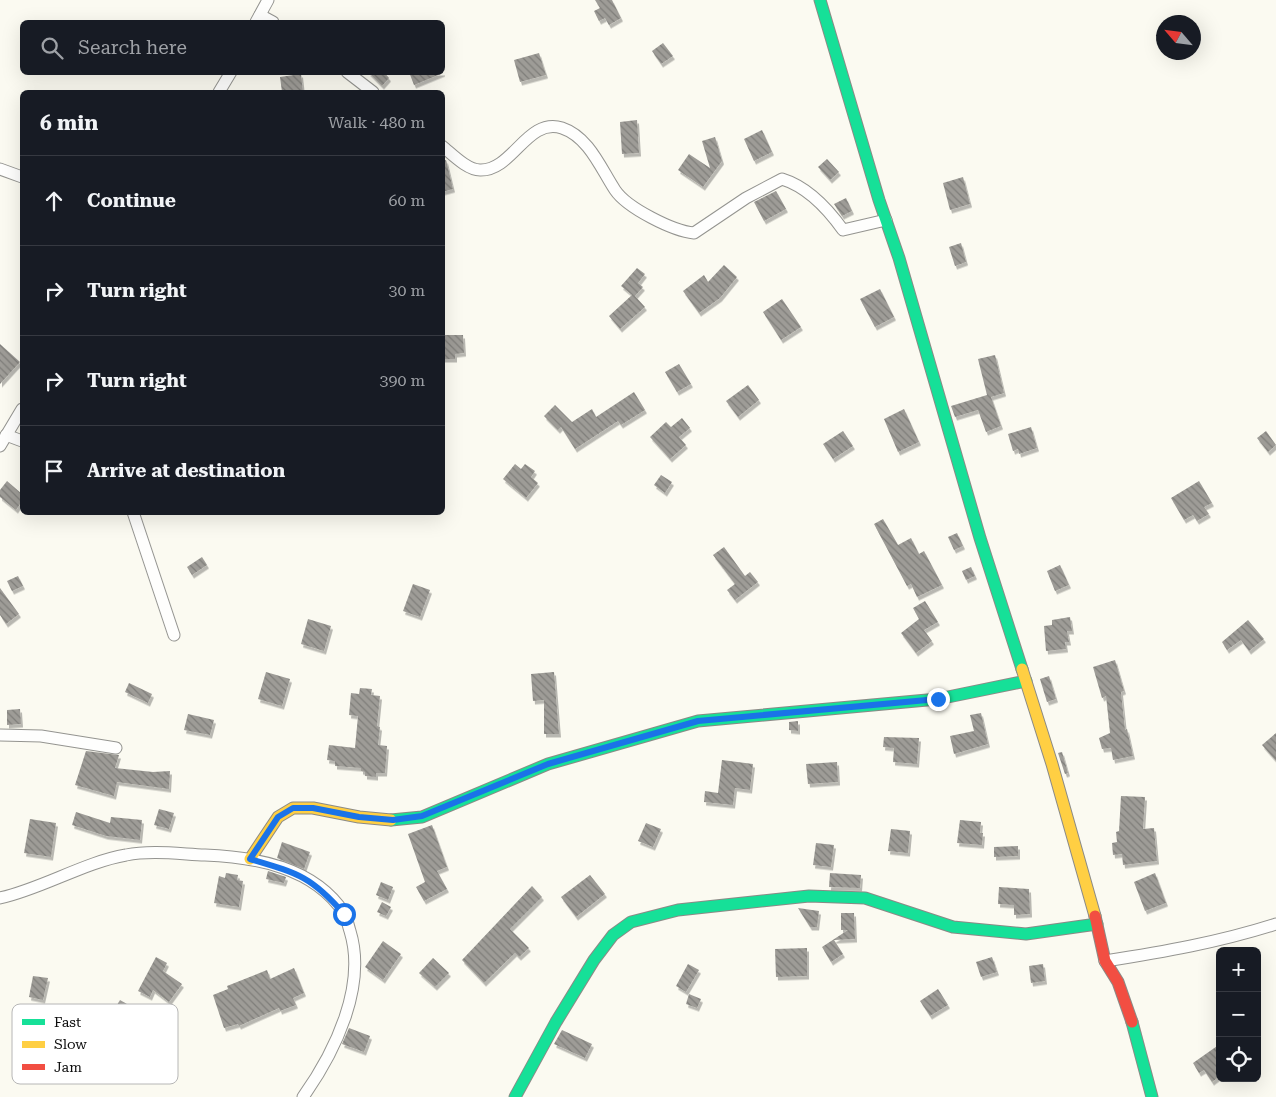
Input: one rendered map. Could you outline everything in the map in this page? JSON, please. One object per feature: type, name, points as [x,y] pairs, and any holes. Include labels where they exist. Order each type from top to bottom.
[{"type":"street","points":[[258,18],[268,0]]},
{"type":"street","points":[[820,0],[936,381],[980,538],[1026,681],[1097,924],[1105,961],[1118,982],[1131,1017],[1152,1097]]},
{"type":"street","points":[[220,90],[229,75]]},
{"type":"street","points":[[351,75],[369,90]]},
{"type":"street","points":[[445,148],[465,164],[480,170],[498,165],[539,129],[561,128],[581,139],[625,201],[680,232],[694,233],[746,198],[782,179],[796,183],[829,210],[843,230],[886,220]]},
{"type":"street","points":[[0,169],[20,176]]},
{"type":"street","points":[[0,446],[20,412]]},
{"type":"street","points":[[6,435],[20,440]]},
{"type":"street","points":[[134,515],[174,635]]},
{"type":"street","points":[[250,859],[278,817],[293,808],[313,808],[359,817],[393,820],[422,816],[548,764],[698,721],[938,699],[1026,681]]},
{"type":"street","points":[[0,735],[41,736],[116,748]]},
{"type":"street","points":[[0,898],[126,855],[171,854],[250,859],[298,874],[324,890],[344,914],[353,942],[354,983],[340,1029],[318,1075],[304,1097]]},
{"type":"street","points":[[515,1097],[556,1022],[594,960],[613,935],[631,922],[678,910],[809,896],[865,898],[953,927],[1026,934],[1097,924]]},
{"type":"street","points":[[1105,961],[1183,949],[1234,937],[1276,924]]},
{"type":"building","points":[[595,0],[612,0],[621,18],[609,25],[605,18],[599,21],[594,11],[600,8]]},
{"type":"building","points":[[663,43],[673,56],[661,64],[652,51]]},
{"type":"building","points":[[539,53],[546,75],[520,82],[514,60]]},
{"type":"building","points":[[301,75],[303,90],[282,90],[280,77]]},
{"type":"building","points":[[371,75],[386,75],[389,78],[382,86]]},
{"type":"building","points":[[410,75],[438,75],[414,85]]},
{"type":"building","points":[[637,120],[639,153],[622,154],[620,122]]},
{"type":"building","points":[[762,130],[772,152],[754,161],[744,139]]},
{"type":"building","points":[[715,137],[722,161],[703,187],[678,170],[689,154],[710,168],[702,141]]},
{"type":"building","points":[[827,159],[839,172],[830,180],[818,167]]},
{"type":"building","points":[[445,160],[453,189],[445,191]]},
{"type":"building","points":[[963,177],[970,204],[950,210],[943,183]]},
{"type":"building","points":[[776,191],[786,209],[764,221],[754,202]]},
{"type":"building","points":[[846,198],[852,211],[842,216],[834,204]]},
{"type":"building","points":[[961,243],[966,262],[955,266],[949,247]]},
{"type":"building","points":[[724,265],[737,277],[720,298],[699,313],[683,291],[704,275],[708,282]]},
{"type":"building","points":[[637,268],[645,274],[638,283],[643,287],[635,296],[645,307],[620,329],[609,316],[632,295],[621,286]]},
{"type":"building","points":[[880,289],[894,317],[875,327],[860,299]]},
{"type":"building","points":[[782,299],[801,327],[781,340],[763,312]]},
{"type":"building","points":[[445,335],[463,335],[464,353],[455,354],[455,359],[445,359]]},
{"type":"building","points":[[0,344],[20,362],[0,384]]},
{"type":"building","points":[[995,355],[1004,393],[991,397],[1001,426],[986,432],[978,410],[955,417],[951,406],[987,395],[978,359]]},
{"type":"building","points":[[679,364],[691,384],[677,392],[665,372]]},
{"type":"building","points":[[748,385],[759,400],[738,417],[726,401]]},
{"type":"building","points":[[634,392],[645,410],[621,425],[618,421],[575,449],[561,427],[558,430],[544,416],[555,405],[572,422],[592,409],[596,417]]},
{"type":"building","points":[[904,409],[919,442],[898,452],[884,419]]},
{"type":"building","points":[[682,418],[690,428],[679,437],[686,445],[670,459],[650,437],[666,422],[671,427]]},
{"type":"building","points":[[1031,427],[1037,448],[1019,454],[1018,449],[1013,451],[1008,434]]},
{"type":"building","points":[[843,431],[853,446],[833,459],[823,444]]},
{"type":"building","points":[[1266,431],[1276,445],[1268,452],[1257,438]]},
{"type":"building","points":[[515,464],[521,469],[525,464],[535,471],[531,477],[538,483],[526,498],[503,479]]},
{"type":"building","points":[[661,475],[672,482],[665,493],[654,485]]},
{"type":"building","points":[[7,481],[20,492],[20,504],[16,510],[0,497],[0,490]]},
{"type":"building","points":[[1199,481],[1212,503],[1204,507],[1209,514],[1197,521],[1193,515],[1184,520],[1171,498]]},
{"type":"building","points":[[883,519],[898,545],[911,538],[919,554],[924,551],[942,585],[917,597],[911,584],[907,586],[874,524]]},
{"type":"building","points":[[957,533],[963,546],[954,550],[948,537]]},
{"type":"building","points":[[724,547],[745,576],[750,572],[758,582],[735,600],[727,590],[735,584],[713,555]]},
{"type":"building","points":[[202,557],[207,565],[192,575],[187,567]]},
{"type":"building","points":[[1060,565],[1069,585],[1055,591],[1047,571]]},
{"type":"building","points":[[971,567],[975,576],[966,580],[962,571]]},
{"type":"building","points":[[18,576],[23,586],[12,591],[7,581]]},
{"type":"building","points":[[413,584],[430,590],[420,617],[403,611]]},
{"type":"building","points":[[0,588],[19,614],[6,624],[0,615]]},
{"type":"building","points":[[925,601],[938,622],[924,630],[932,641],[916,653],[901,633],[919,619],[913,608]]},
{"type":"building","points":[[1070,617],[1072,631],[1067,631],[1069,642],[1065,642],[1066,649],[1046,651],[1044,626],[1052,625],[1052,620]]},
{"type":"building","points":[[308,619],[331,626],[324,651],[301,644]]},
{"type":"building","points":[[1248,620],[1264,639],[1249,651],[1241,640],[1227,650],[1222,642]]},
{"type":"building","points":[[1115,660],[1124,691],[1121,692],[1125,730],[1127,729],[1133,756],[1113,760],[1111,748],[1102,749],[1099,738],[1110,733],[1106,696],[1102,698],[1093,667]]},
{"type":"building","points":[[266,672],[290,679],[282,706],[258,699]]},
{"type":"building","points":[[554,672],[559,734],[544,734],[544,700],[533,701],[531,674]]},
{"type":"building","points":[[1049,676],[1056,699],[1047,702],[1040,679]]},
{"type":"building","points":[[129,683],[152,694],[148,703],[125,692]]},
{"type":"building","points":[[360,688],[372,689],[371,695],[380,696],[377,726],[380,727],[378,745],[387,746],[385,773],[376,773],[376,777],[365,776],[365,772],[361,771],[361,768],[335,766],[335,761],[327,760],[329,745],[355,748],[358,716],[349,715],[351,693],[359,694]]},
{"type":"building","points":[[20,709],[21,724],[7,725],[7,710]]},
{"type":"building","points":[[981,713],[988,744],[954,754],[950,736],[974,731],[970,715]]},
{"type":"building","points":[[188,714],[214,720],[210,735],[184,730]]},
{"type":"building","points":[[798,721],[798,731],[789,730],[789,722]]},
{"type":"building","points":[[1276,733],[1276,761],[1262,745]]},
{"type":"building","points":[[884,737],[919,738],[917,764],[893,762],[894,748],[883,747]]},
{"type":"building","points":[[86,751],[119,755],[115,768],[153,772],[170,771],[169,789],[117,782],[114,796],[75,785]]},
{"type":"building","points":[[1062,752],[1068,773],[1065,774],[1058,753]]},
{"type":"building","points":[[722,760],[753,764],[750,790],[735,788],[733,805],[704,802],[705,791],[718,793]]},
{"type":"building","points":[[837,762],[838,782],[808,784],[806,764]]},
{"type":"building","points":[[1121,796],[1145,797],[1143,829],[1154,828],[1157,861],[1123,865],[1122,854],[1113,855],[1112,843],[1117,842],[1116,832],[1119,831]]},
{"type":"building","points":[[159,809],[174,813],[169,829],[154,825]]},
{"type":"building","points":[[76,812],[110,823],[111,817],[142,820],[140,840],[106,836],[72,825]]},
{"type":"building","points":[[30,819],[56,823],[51,857],[24,853]]},
{"type":"building","points":[[960,820],[981,822],[980,833],[983,833],[982,845],[957,843]]},
{"type":"building","points":[[646,823],[661,829],[653,847],[638,841]]},
{"type":"building","points":[[432,825],[447,867],[437,871],[447,889],[424,901],[416,887],[425,882],[408,834]]},
{"type":"building","points":[[891,829],[910,831],[908,853],[888,851]]},
{"type":"building","points":[[282,842],[310,852],[304,869],[277,858]]},
{"type":"building","points":[[816,843],[834,845],[831,867],[813,865]]},
{"type":"building","points":[[1018,846],[1018,856],[994,857],[994,847]]},
{"type":"building","points":[[268,871],[286,877],[284,883],[266,879]]},
{"type":"building","points":[[226,873],[238,875],[237,880],[243,881],[239,907],[214,903],[219,876],[225,878]]},
{"type":"building","points":[[830,873],[861,875],[860,888],[829,887]]},
{"type":"building","points":[[1155,873],[1166,903],[1145,911],[1134,882]]},
{"type":"building","points":[[590,875],[605,894],[576,917],[561,897]]},
{"type":"building","points":[[381,882],[393,887],[388,900],[376,895]]},
{"type":"building","points":[[532,886],[542,897],[510,929],[529,948],[519,957],[515,953],[484,983],[462,960]]},
{"type":"building","points":[[999,887],[1029,889],[1030,914],[1014,915],[1014,905],[998,904]]},
{"type":"building","points":[[382,902],[391,907],[386,916],[377,912]]},
{"type":"building","points":[[798,908],[819,911],[817,927],[810,927]]},
{"type":"building","points":[[841,913],[854,913],[855,939],[834,940],[843,954],[831,962],[822,947],[848,930],[841,930]]},
{"type":"building","points":[[383,941],[401,954],[383,980],[365,967]]},
{"type":"building","points":[[807,948],[807,976],[776,977],[775,949]]},
{"type":"building","points":[[156,957],[167,963],[163,971],[182,984],[169,1002],[153,990],[150,997],[138,991]]},
{"type":"building","points":[[992,957],[997,972],[981,977],[976,962]]},
{"type":"building","points":[[433,958],[449,973],[435,987],[419,973]]},
{"type":"building","points":[[688,964],[699,970],[686,992],[676,986]]},
{"type":"building","points":[[1043,964],[1045,981],[1031,983],[1029,966]]},
{"type":"building","points":[[294,968],[304,993],[293,998],[296,1005],[280,1011],[279,1008],[239,1026],[238,1024],[224,1028],[213,995],[228,989],[227,986],[267,970],[270,979]]},
{"type":"building","points":[[33,976],[48,978],[43,1000],[29,997]]},
{"type":"building","points":[[938,989],[948,1005],[930,1016],[920,1001]]},
{"type":"building","points":[[689,994],[701,999],[697,1008],[686,1004]]},
{"type":"building","points":[[120,1000],[127,1004],[118,1004]]},
{"type":"building","points":[[349,1028],[370,1036],[364,1052],[342,1044]]},
{"type":"building","points":[[562,1030],[592,1044],[585,1058],[554,1044]]},
{"type":"building","points":[[1216,1047],[1216,1079],[1212,1082],[1204,1070],[1199,1073],[1193,1063]]},
{"type":"traffic: fast","points":[[820,0],[879,200],[899,258],[980,538],[1022,669]]},
{"type":"traffic: fast","points":[[391,820],[422,817],[548,764],[698,721],[938,699],[1026,681]]},
{"type":"traffic: fast","points":[[515,1097],[556,1022],[594,960],[613,935],[631,922],[678,910],[809,896],[865,898],[953,927],[1026,934],[1097,924]]},
{"type":"traffic: fast","points":[[1132,1022],[1152,1097]]},
{"type":"traffic: slow","points":[[1022,669],[1052,764],[1095,916]]},
{"type":"traffic: slow","points":[[250,859],[278,817],[293,808],[313,808],[359,817],[391,820]]},
{"type":"traffic: jam","points":[[1095,916],[1105,961],[1118,982],[1132,1022]]},
{"type":"route","points":[[344,914],[324,890],[298,874],[250,859],[283,812],[293,808],[313,808],[359,817],[393,820],[422,816],[548,764],[698,721],[751,714],[864,707],[938,699]]}]
